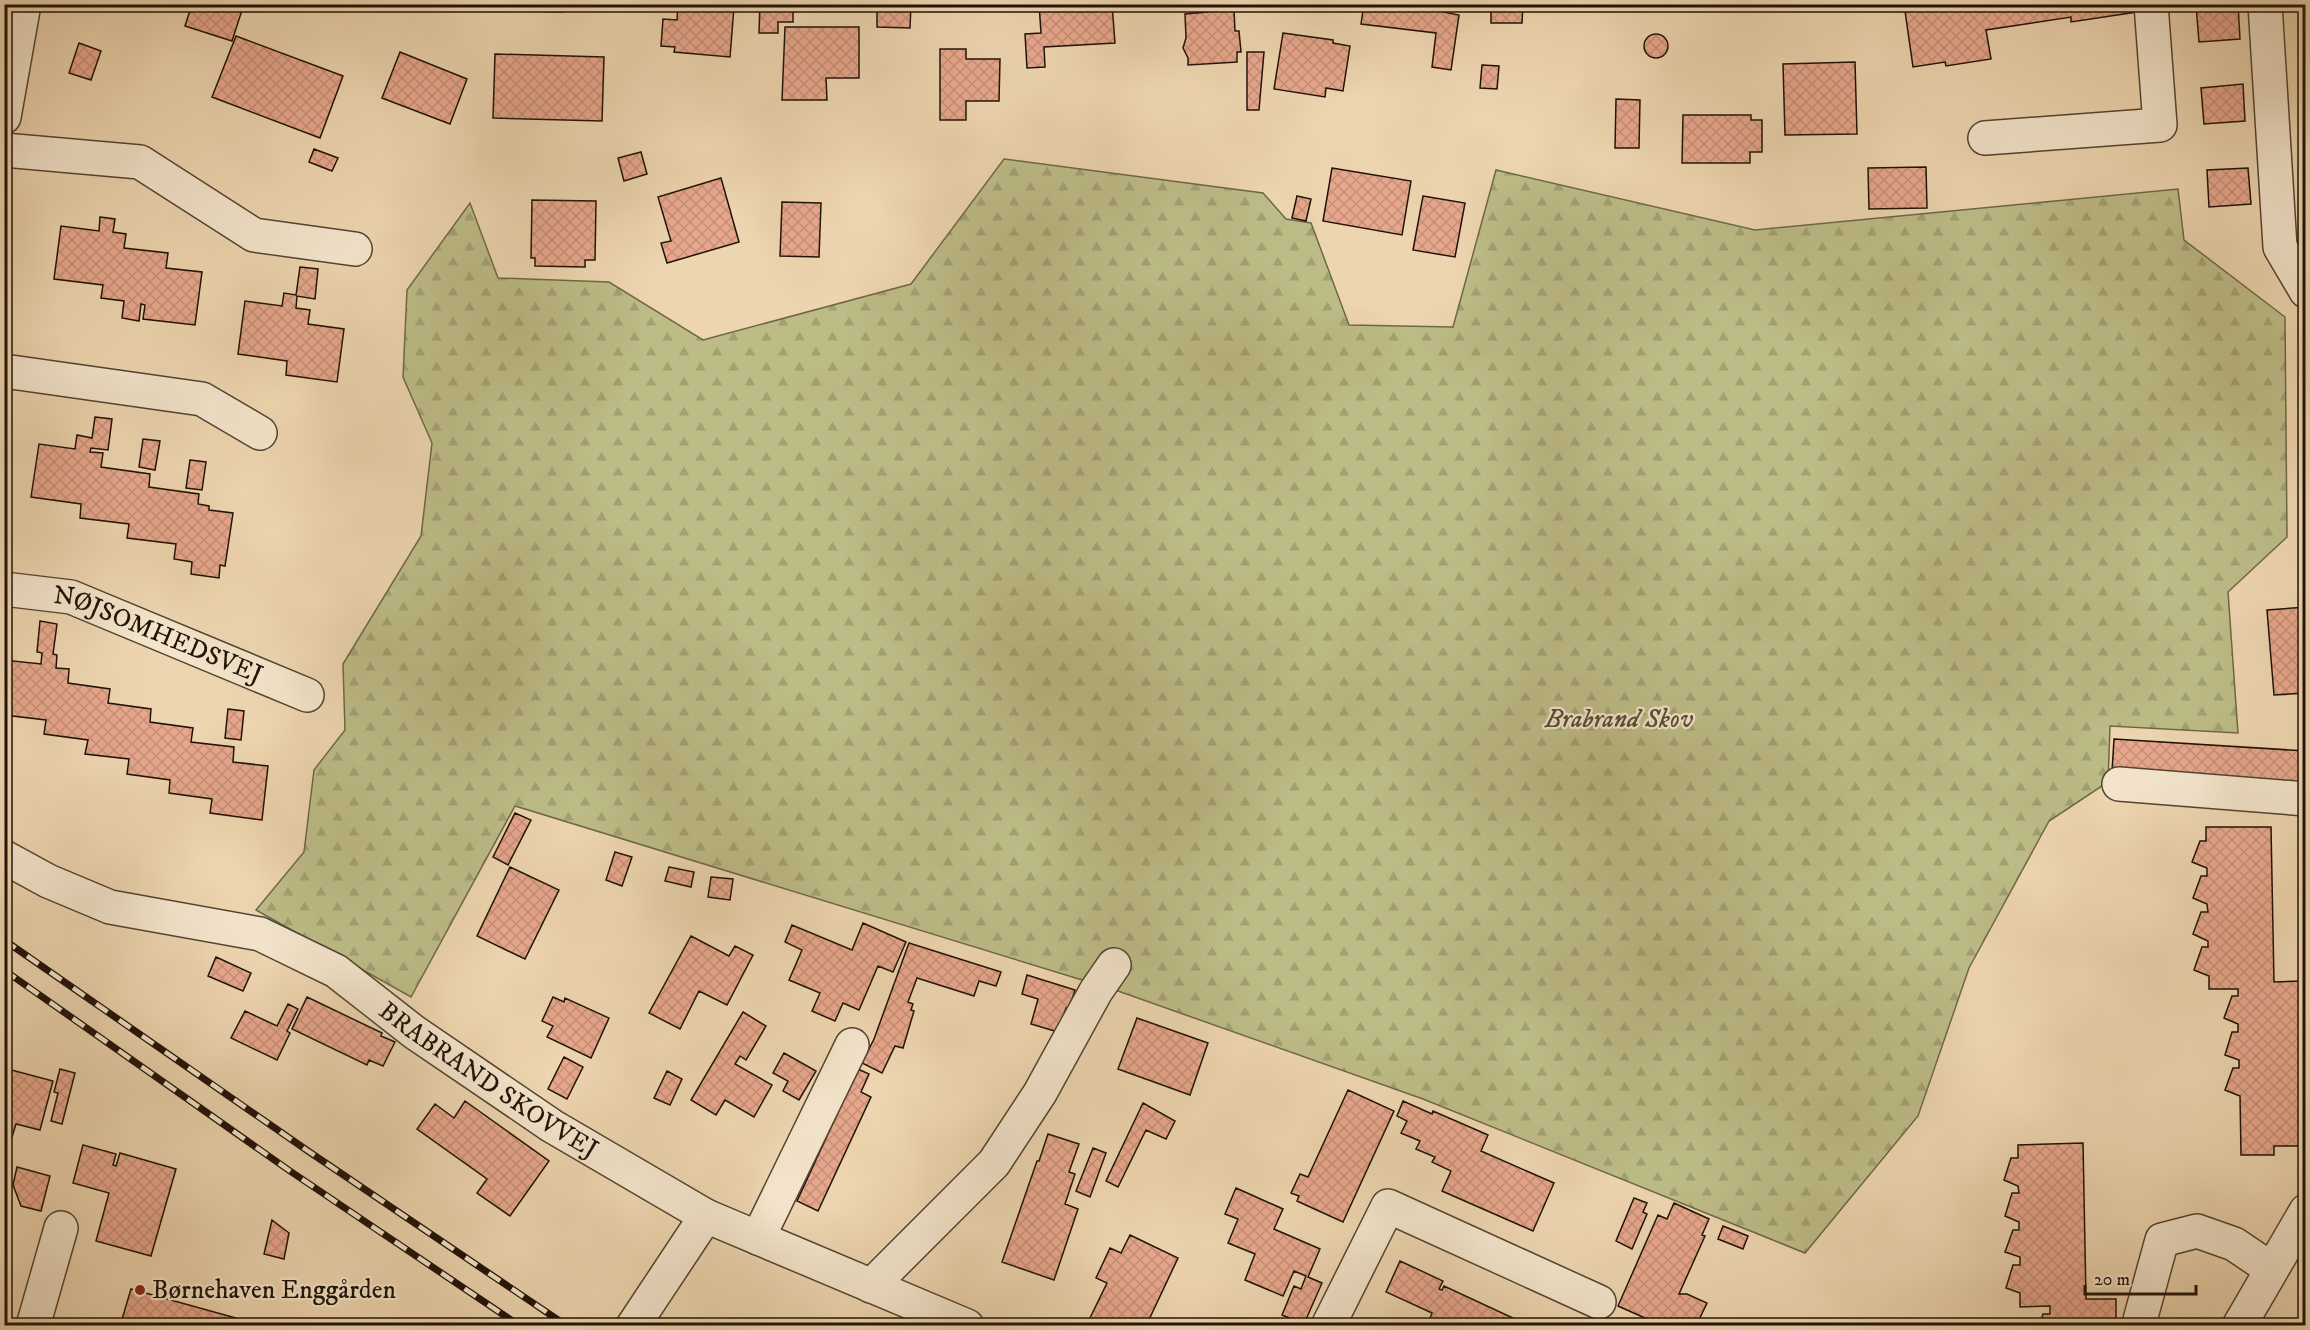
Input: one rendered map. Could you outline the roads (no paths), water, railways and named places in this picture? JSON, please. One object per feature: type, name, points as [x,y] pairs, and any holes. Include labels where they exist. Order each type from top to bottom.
[{"type":"street","points":[[4,117],[24,4]]},
{"type":"street","points":[[1984,138],[2160,124],[2151,4]]},
{"type":"street","points":[[2265,4],[2280,247],[2306,291]]},
{"type":"street","points":[[4,150],[140,162],[254,235],[355,249]]},
{"type":"street","points":[[4,371],[202,399],[260,433]]},
{"type":"street","name":"NØJSOMHEDSVEJ","points":[[4,589],[71,597],[307,695]]},
{"type":"street","points":[[2120,784],[2306,799]]},
{"type":"street","name":"BRABRAND SKOVVEJ","points":[[4,857],[48,881],[110,907],[260,934],[336,971],[414,1032],[552,1126],[706,1216],[967,1326]]},
{"type":"street","points":[[871,1286],[994,1162],[1040,1094],[1096,991],[1114,965]]},
{"type":"street","points":[[758,1238],[852,1045]]},
{"type":"street","points":[[1328,1326],[1388,1206],[1599,1302]]},
{"type":"street","points":[[2239,1326],[2306,1211]]},
{"type":"street","points":[[633,1326],[706,1216]]},
{"type":"street","points":[[33,1326],[61,1228]]},
{"type":"street","points":[[2142,1326],[2140,1320],[2162,1240],[2197,1231],[2234,1244],[2271,1269]]},
{"type":"railway","points":[[4,940],[308,1151],[567,1326]]},
{"type":"railway","points":[[4,970],[290,1171],[520,1326]]},
{"type":"place","name":"Børnehaven Enggården","points":[[140,1290]]},
{"type":"park label","name":"Brabrand Skov","points":[[1619,719]]}]
